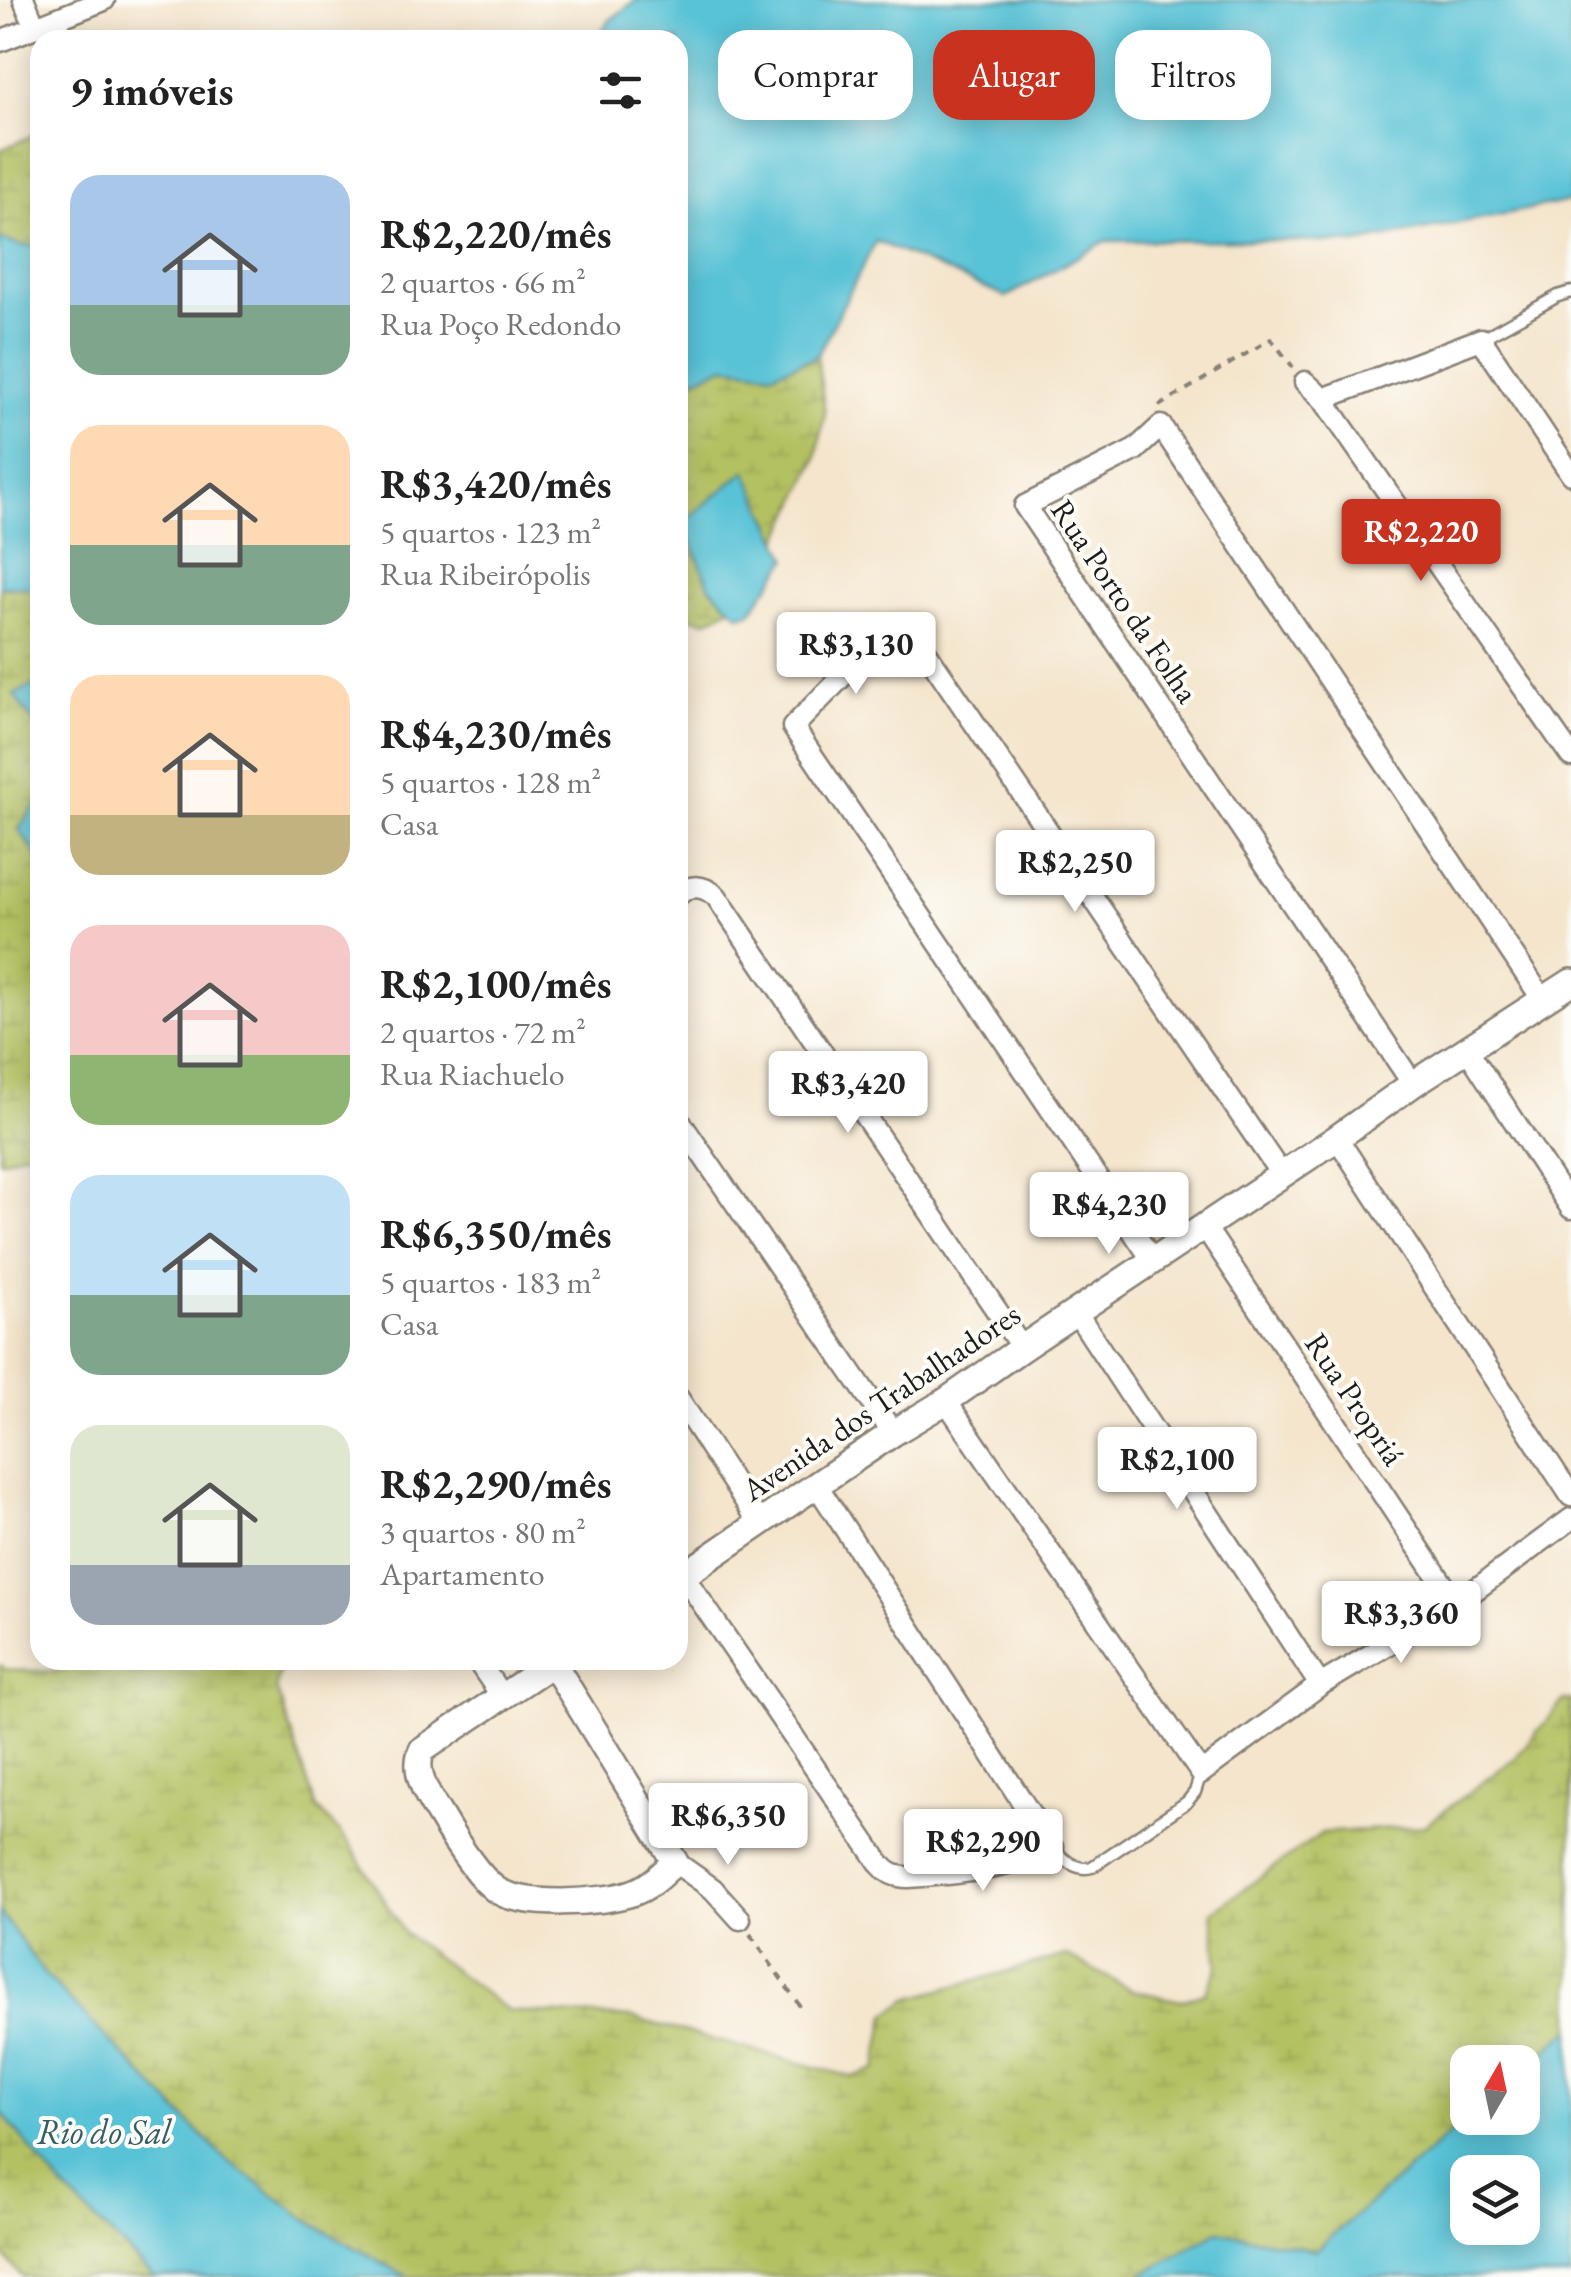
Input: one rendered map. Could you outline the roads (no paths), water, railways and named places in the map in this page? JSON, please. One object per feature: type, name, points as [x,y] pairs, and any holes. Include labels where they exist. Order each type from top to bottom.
[{"type":"street","points":[[24,0],[34,27]]},
{"type":"street","points":[[0,41],[104,0]]},
{"type":"street","points":[[1323,400],[1480,339],[1571,474]]},
{"type":"street","points":[[1305,382],[1323,400],[1571,756]]},
{"type":"street","name":"Rua Porto da Folha","points":[[1413,1084],[1026,506],[1135,450],[1161,426],[1543,1000]]},
{"type":"street","points":[[1153,1260],[793,728],[888,629],[904,626],[948,682],[1280,1174]]},
{"type":"street","points":[[688,888],[696,887],[716,896],[1022,1348]]},
{"type":"street","name":"Avenida dos Trabalhadores","points":[[688,1571],[1571,982]]},
{"type":"street","points":[[1467,1049],[1571,1208]]},
{"type":"street","points":[[688,1134],[893,1433]]},
{"type":"street","points":[[1338,1138],[1571,1496]]},
{"type":"street","name":"Rua Propriá","points":[[1205,1227],[1456,1604]]},
{"type":"street","points":[[1076,1312],[1320,1685]]},
{"type":"street","points":[[946,1401],[1201,1773],[1320,1685],[1456,1604],[1571,1519]]},
{"type":"street","points":[[688,1413],[759,1522]]},
{"type":"street","points":[[688,1588],[888,1872],[899,1877],[998,1867],[1053,1849],[816,1484]]},
{"type":"street","points":[[484,1670],[501,1695]]},
{"type":"street","points":[[541,1670],[422,1750],[418,1760],[425,1789],[465,1853],[491,1886],[526,1899],[569,1900],[634,1893],[675,1862]]},
{"type":"street","points":[[560,1670],[675,1862],[709,1885],[740,1920]]},
{"type":"lane","points":[[1480,339],[1571,292]]},
{"type":"lane","points":[[1053,1849],[1076,1866],[1096,1866],[1188,1802],[1201,1773]]},
{"type":"water","points":[[636,0],[1571,0],[1571,201],[1356,243],[1106,241],[1006,297],[876,241],[817,356],[773,373],[725,366],[688,382],[688,30],[602,30]]},
{"type":"water","points":[[0,239],[30,246],[30,588],[0,588]]},
{"type":"water","points":[[746,471],[788,559],[750,613],[739,615],[710,587],[688,534],[688,518]]},
{"type":"water","points":[[30,687],[30,718],[14,695]]},
{"type":"water","points":[[30,813],[30,845],[19,829]]},
{"type":"water","name":"Rio do Sal","points":[[0,1912],[45,1975],[224,2158],[313,2224],[408,2277],[154,2277],[62,2187],[0,2111]]},
{"type":"water","points":[[1571,2029],[1571,2277],[1138,2277],[1218,2231],[1316,2250],[1450,2134],[1540,2135],[1540,2056]]}]
